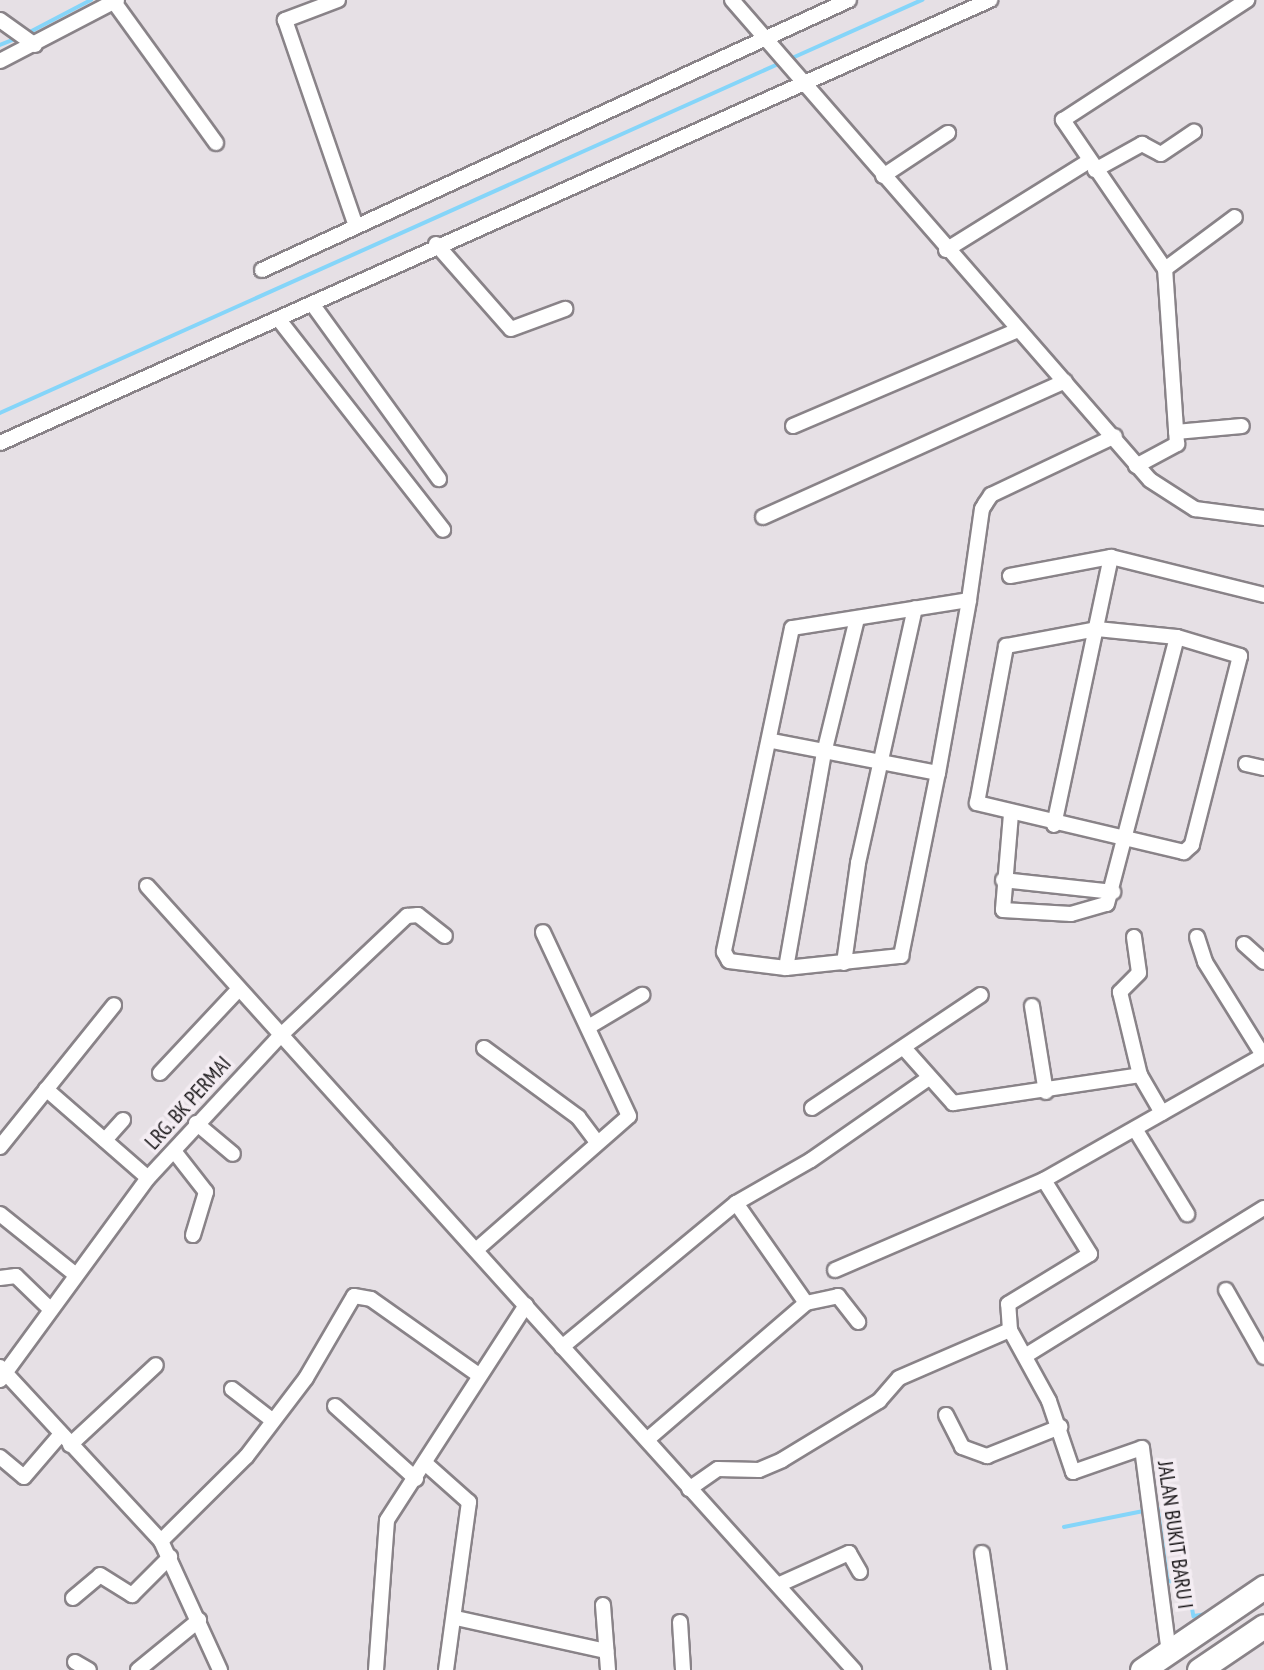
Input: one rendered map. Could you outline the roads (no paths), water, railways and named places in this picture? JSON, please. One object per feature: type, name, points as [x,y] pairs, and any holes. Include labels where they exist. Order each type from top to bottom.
[{"type":"highway","points":[[1142,1670],[1264,1587]]},
{"type":"highway","points":[[1199,1670],[1264,1626]]},
{"type":"street","points":[[338,0],[285,20],[355,223]]},
{"type":"street","points":[[732,0],[1016,331],[1115,436],[1136,466],[1195,509],[1264,518]]},
{"type":"street","points":[[262,270],[355,223],[768,42],[849,0]]},
{"type":"street","points":[[0,443],[280,321],[436,244],[990,0]]},
{"type":"street","points":[[1136,466],[1173,449],[1176,432],[1165,269],[1063,127],[1065,117],[1247,0]]},
{"type":"street","points":[[0,61],[115,1],[216,142]]},
{"type":"street","points":[[0,20],[33,43]]},
{"type":"street","points":[[946,250],[1092,165],[1142,144],[1161,154],[1194,132]]},
{"type":"street","points":[[883,176],[948,133]]},
{"type":"street","points":[[1165,269],[1235,217]]},
{"type":"street","points":[[436,244],[511,329],[565,309]]},
{"type":"street","points":[[313,305],[439,480]]},
{"type":"street","points":[[280,321],[443,530]]},
{"type":"street","points":[[793,426],[1016,331]]},
{"type":"street","points":[[763,517],[1065,381]]},
{"type":"street","points":[[1176,432],[1242,426]]},
{"type":"street","points":[[969,600],[791,630],[772,741],[724,952],[729,961],[786,968],[903,954],[938,773],[988,497],[1115,436]]},
{"type":"street","points":[[1054,825],[1111,558]]},
{"type":"street","points":[[1010,576],[1111,558],[1264,595]]},
{"type":"street","points":[[844,963],[879,764],[915,608]]},
{"type":"street","points":[[786,968],[824,753],[856,619]]},
{"type":"street","points":[[1097,629],[1177,637],[1240,656],[1192,845],[1181,853],[1121,842],[983,808],[975,793],[1006,646],[1097,629]]},
{"type":"street","points":[[1011,814],[1003,880],[1004,911],[1071,914],[1105,905],[1113,892],[1121,842],[1177,637]]},
{"type":"street","points":[[772,741],[879,764],[938,773]]},
{"type":"street","points":[[1246,764],[1264,768]]},
{"type":"street","points":[[1003,880],[1113,892]]},
{"type":"street","points":[[147,886],[854,1670]]},
{"type":"street","name":"LRG. BK PERMAI","points":[[2,1373],[148,1178],[196,1123],[280,1036],[407,916],[418,915],[445,936]]},
{"type":"street","points":[[476,1250],[630,1111],[543,932]]},
{"type":"street","points":[[1134,937],[1139,973],[1120,992],[1140,1075],[1162,1113]]},
{"type":"street","points":[[835,1270],[1044,1180],[1264,1055],[1205,962],[1197,937]]},
{"type":"street","points":[[1244,944],[1264,962]]},
{"type":"street","points":[[160,1073],[238,990]]},
{"type":"street","points":[[590,1026],[642,995]]},
{"type":"street","points":[[812,1108],[981,995]]},
{"type":"street","points":[[0,1147],[114,1005]]},
{"type":"street","points":[[1032,1006],[1046,1092]]},
{"type":"street","points":[[484,1048],[578,1116],[597,1142]]},
{"type":"street","points":[[904,1048],[956,1104],[1046,1092],[1140,1075]]},
{"type":"street","points":[[562,1347],[736,1203],[811,1160],[929,1078]]},
{"type":"street","points":[[46,1089],[148,1178]]},
{"type":"street","points":[[105,1140],[123,1120]]},
{"type":"street","points":[[196,1123],[233,1154]]},
{"type":"street","points":[[1135,1129],[1187,1214]]},
{"type":"street","points":[[174,1151],[206,1192],[193,1235]]},
{"type":"street","points":[[688,1489],[718,1469],[759,1470],[782,1460],[879,1401],[899,1378],[1010,1330],[1009,1304],[1090,1254],[1044,1180]]},
{"type":"street","points":[[736,1203],[806,1303]]},
{"type":"street","points":[[1025,1356],[1264,1208]]},
{"type":"street","points":[[0,1214],[76,1275]]},
{"type":"street","points":[[0,1278],[16,1276],[49,1308]]},
{"type":"street","points":[[1226,1290],[1264,1357]]},
{"type":"street","points":[[161,1541],[246,1457],[306,1378],[354,1296],[371,1299],[480,1376]]},
{"type":"street","points":[[648,1439],[806,1303],[838,1296],[858,1322]]},
{"type":"street","points":[[376,1670],[384,1532],[526,1305]]},
{"type":"street","name":"JALAN BUKIT BARU I","points":[[1010,1330],[1060,1427],[1075,1473],[1142,1448],[1168,1652]]},
{"type":"street","points":[[0,1457],[24,1477],[65,1439],[156,1365]]},
{"type":"street","points":[[2,1373],[161,1541],[200,1619],[220,1670]]},
{"type":"street","points":[[233,1389],[272,1420]]},
{"type":"street","points":[[335,1406],[416,1479]]},
{"type":"street","points":[[946,1415],[962,1447],[987,1456],[1060,1427]]},
{"type":"street","points":[[425,1463],[469,1502],[448,1670]]},
{"type":"street","points":[[778,1585],[849,1553],[860,1572]]},
{"type":"street","points":[[982,1553],[999,1670]]},
{"type":"street","points":[[73,1598],[100,1575],[132,1595],[170,1557]]},
{"type":"street","points":[[603,1605],[608,1670]]},
{"type":"street","points":[[456,1618],[606,1651]]},
{"type":"street","points":[[138,1670],[200,1619]]},
{"type":"street","points":[[680,1622],[683,1670]]},
{"type":"street","points":[[75,1662],[89,1670]]},
{"type":"waterway","points":[[28,33],[91,0]]},
{"type":"waterway","points":[[790,59],[922,0]]},
{"type":"waterway","points":[[0,45],[17,38]]},
{"type":"waterway","points":[[0,413],[783,62]]},
{"type":"waterway","points":[[1158,1508],[1168,1581],[1188,1583],[1194,1616],[1207,1614]]},
{"type":"waterway","points":[[1064,1527],[1144,1511]]}]
